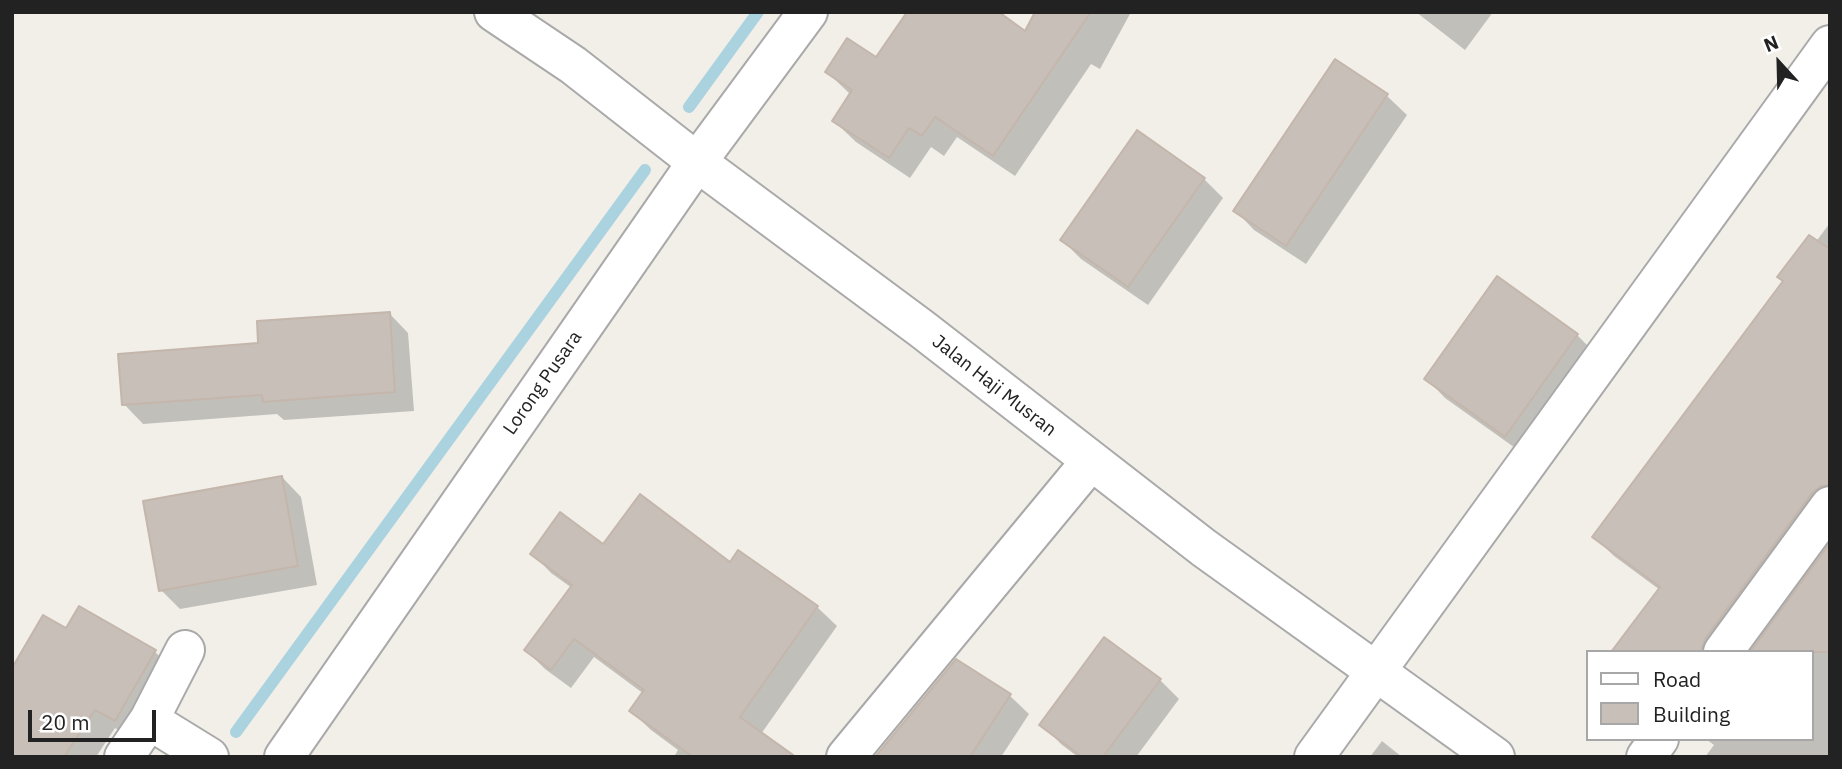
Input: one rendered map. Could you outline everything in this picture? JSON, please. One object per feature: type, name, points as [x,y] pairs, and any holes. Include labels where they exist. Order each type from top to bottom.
[{"type":"street","name":"Jalan Haji Musran","points":[[494,12],[573,65],[696,162],[922,330],[1204,548],[1495,757]]},
{"type":"street","name":"Lorong Pusara","points":[[294,753],[696,162],[807,12]]},
{"type":"street","points":[[1314,757],[1830,45]]},
{"type":"street","points":[[846,757],[1091,461]]},
{"type":"street","points":[[1724,650],[1830,506]]},
{"type":"street","points":[[124,757],[149,720],[185,650]]},
{"type":"street","points":[[149,720],[209,757]]},
{"type":"street","points":[[1646,757],[1658,741]]},
{"type":"building","points":[[907,12],[999,12],[1025,31],[1035,12],[1091,12],[993,156],[935,117],[922,136],[909,128],[889,158],[832,121],[852,90],[825,72],[847,38],[876,57]]},
{"type":"building","points":[[1335,59],[1388,94],[1286,246],[1233,211]]},
{"type":"building","points":[[1137,130],[1205,178],[1128,287],[1060,240]]},
{"type":"building","points":[[1809,235],[1830,249],[1830,485],[1821,486],[1812,493],[1705,639],[1702,650],[1613,650],[1660,587],[1592,537],[1783,281],[1777,277]]},
{"type":"building","points":[[1497,276],[1578,334],[1505,437],[1424,379]]},
{"type":"building","points":[[390,312],[395,392],[263,402],[262,395],[122,405],[118,354],[258,343],[257,321]]},
{"type":"building","points":[[282,476],[298,566],[159,591],[143,501]]},
{"type":"building","points":[[640,494],[730,562],[738,550],[818,606],[740,717],[796,757],[693,757],[629,711],[644,690],[574,639],[551,670],[524,650],[572,585],[530,554],[560,512],[603,544]]},
{"type":"building","points":[[1830,543],[1830,652],[1751,650]]},
{"type":"building","points":[[79,606],[156,650],[115,721],[95,710],[64,757],[12,757],[12,668],[43,615],[66,628]]},
{"type":"building","points":[[1104,637],[1161,679],[1103,757],[1082,757],[1039,725]]},
{"type":"building","points":[[956,659],[1011,694],[970,757],[875,757]]},
{"type":"waterway","points":[[689,107],[758,12]]},
{"type":"waterway","points":[[236,732],[645,170]]}]
